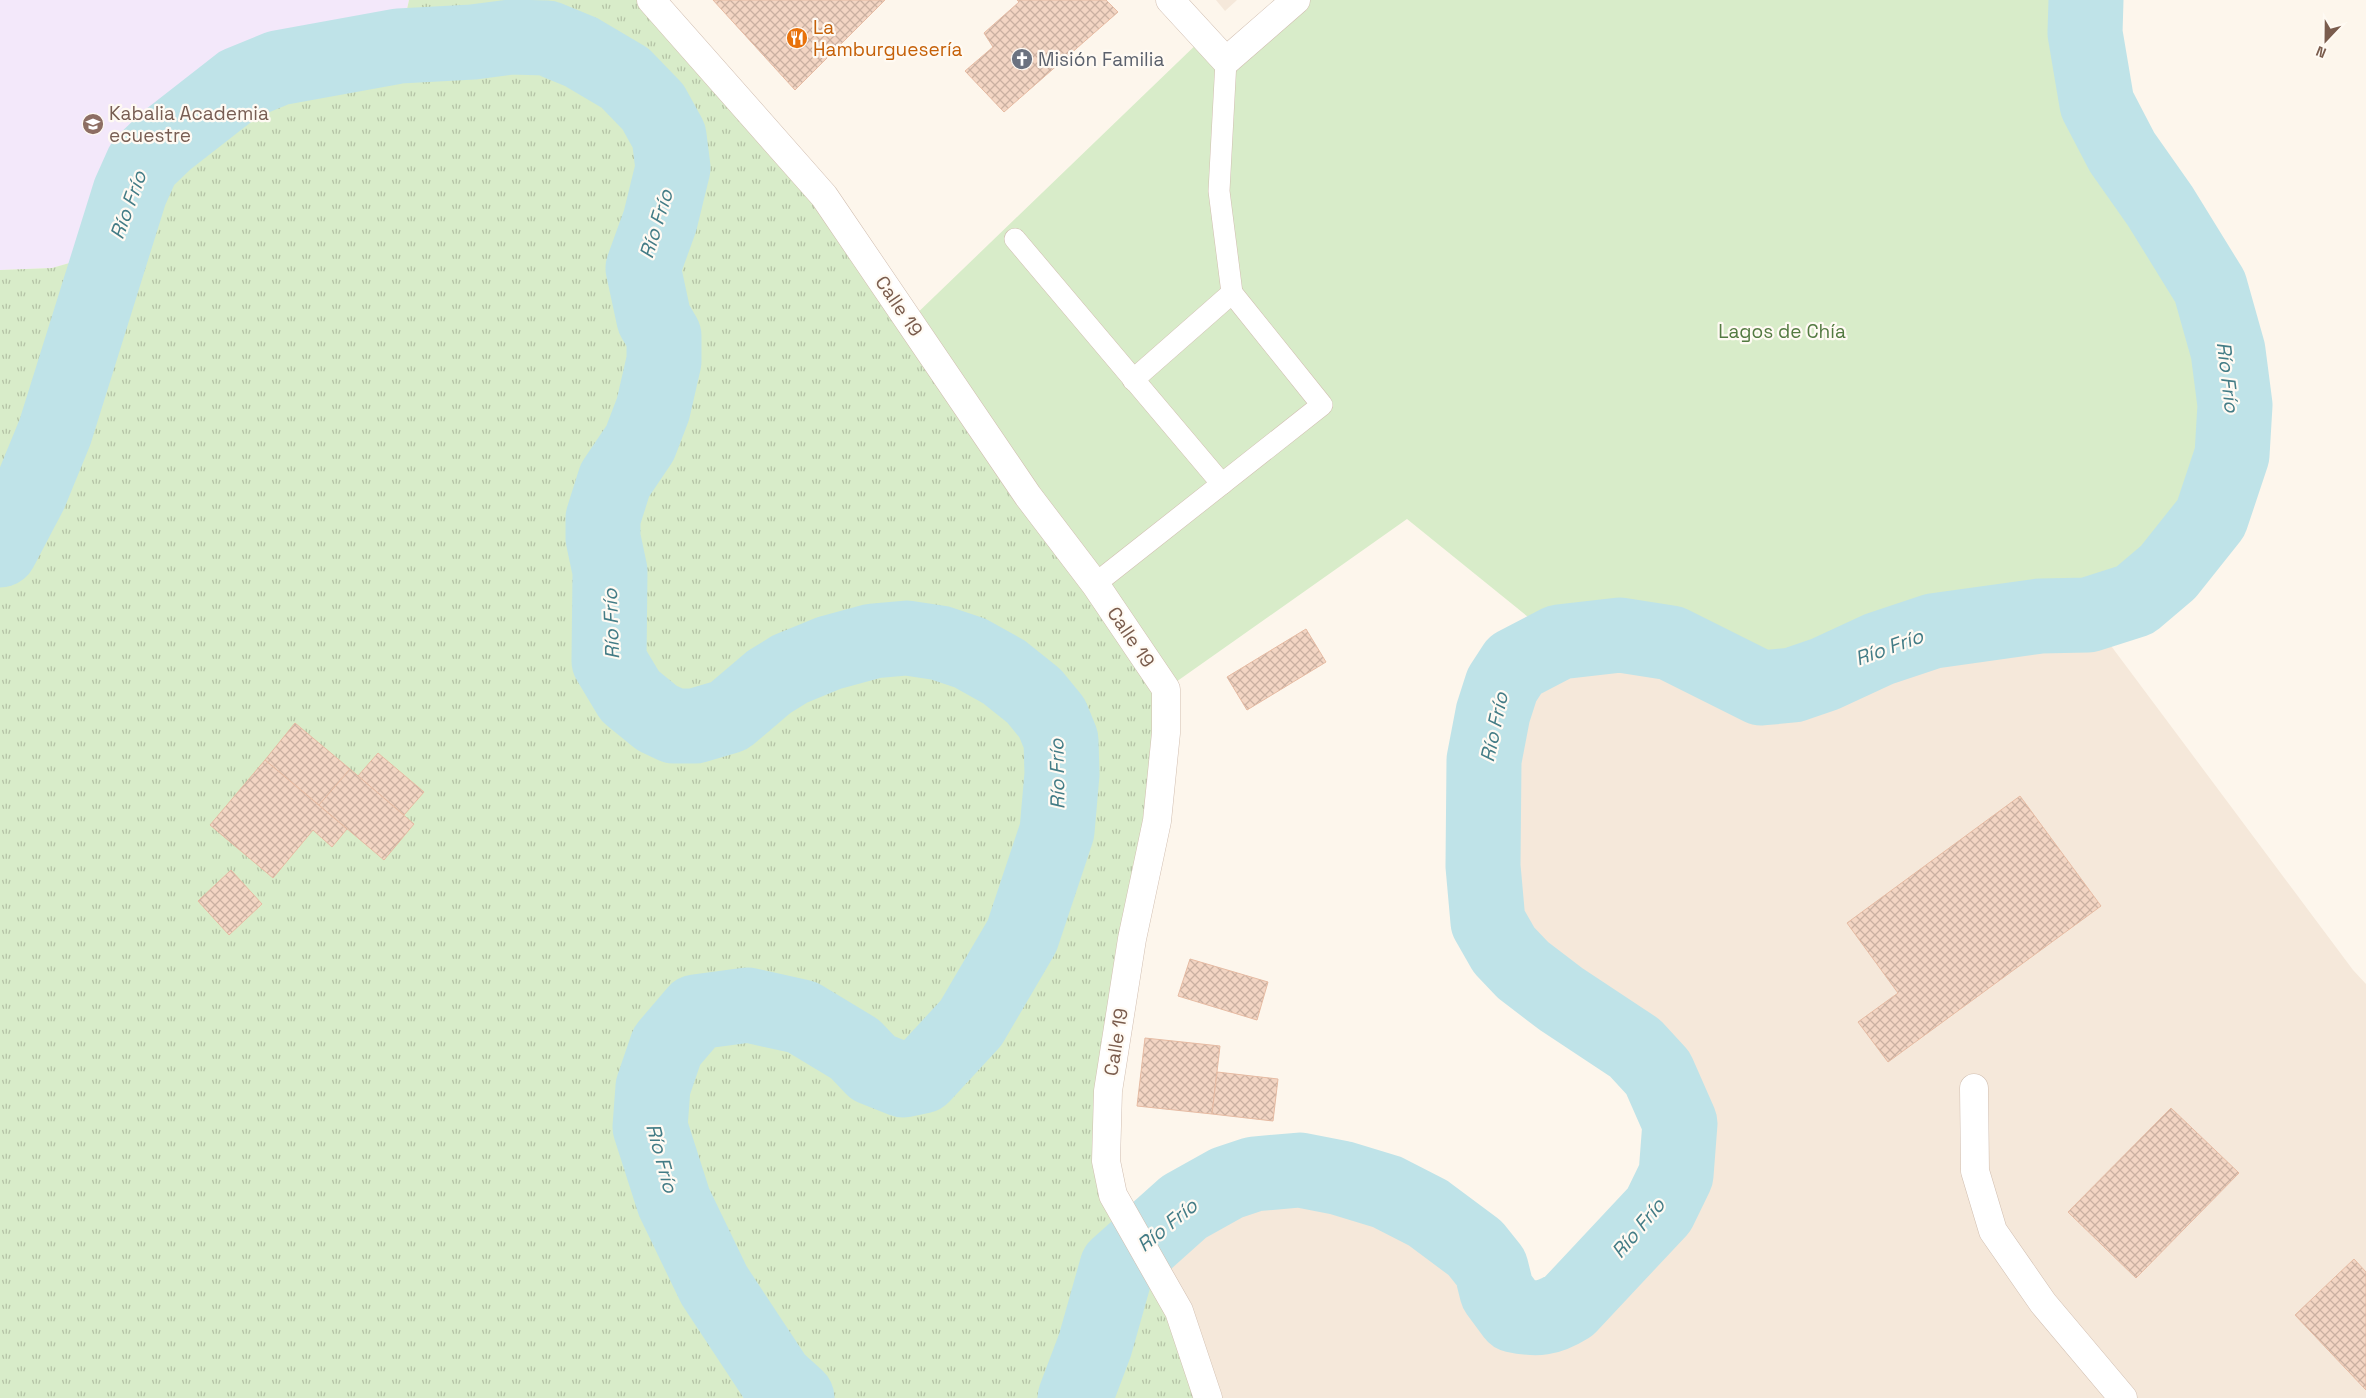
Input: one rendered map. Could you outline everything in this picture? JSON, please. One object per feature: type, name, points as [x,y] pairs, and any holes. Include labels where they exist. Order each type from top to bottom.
[{"type":"street","name":"Calle 19","points":[[651,0],[824,196],[1028,496],[1095,584],[1166,689],[1166,732],[1157,821],[1132,939],[1108,1092],[1106,1161],[1113,1195],[1179,1311],[1208,1398]]},
{"type":"street","points":[[1170,0],[1226,62],[1296,0]]},
{"type":"street","points":[[1974,1088],[1975,1171],[1993,1231],[2042,1304],[2123,1398]]},
{"type":"lane","points":[[1095,584],[1322,405],[1232,292],[1219,191],[1226,62]]},
{"type":"lane","points":[[1014,238],[1222,484]]},
{"type":"lane","points":[[1133,380],[1232,292]]},
{"type":"shaded area","name":"Kabalia Academia ecuestre","points":[[0,0],[409,0],[399,46],[278,68],[239,84],[166,140],[143,163],[130,192],[111,251],[52,268],[0,270]]},
{"type":"shaded area","points":[[1216,0],[1237,0],[1225,11]]},
{"type":"shaded area","points":[[2088,615],[2353,970],[2366,984],[2366,1398],[1208,1398],[1152,1235],[1184,1207],[1227,1183],[1254,1174],[1300,1170],[1341,1178],[1387,1192],[1428,1213],[1475,1248],[1491,1268],[1497,1292],[1514,1315],[1535,1320],[1556,1315],[1569,1306],[1659,1210],[1676,1175],[1680,1123],[1658,1073],[1635,1048],[1561,999],[1523,970],[1504,950],[1488,922],[1483,866],[1484,760],[1493,713],[1502,685],[1515,665],[1559,642],[1620,635],[1671,643],[1761,688],[1793,685],[1825,674],[1879,649],[1933,631],[2040,616]]},
{"type":"green space","points":[[409,0],[651,0],[824,196],[1166,689],[1106,1161],[1208,1398],[0,1398],[0,270],[52,268],[111,251],[130,192],[143,163],[166,141],[239,84],[278,68],[399,46]]},
{"type":"green space","name":"Lagos de Chía","points":[[1296,0],[2086,0],[2085,33],[2097,104],[2122,152],[2160,206],[2210,287],[2228,351],[2235,405],[2232,455],[2211,518],[2168,572],[2135,600],[2088,615],[2040,616],[1933,631],[1879,649],[1825,674],[1793,685],[1761,688],[1671,643],[1620,635],[1559,642],[1407,519],[1166,689],[909,321],[1204,37],[1226,61]]},
{"type":"building","name":"La Hamburguesería","points":[[713,0],[885,0],[795,90]]},
{"type":"building","name":"Misión Familia","points":[[1017,0],[1106,0],[1118,12],[1004,112],[965,71],[993,47],[984,33],[1019,2]]},
{"type":"building","points":[[1306,629],[1326,662],[1247,710],[1227,677]]},
{"type":"building","points":[[295,723],[350,769],[319,805],[265,760]]},
{"type":"building","points":[[378,753],[424,792],[404,815],[358,776]]},
{"type":"building","points":[[265,760],[347,829],[332,847],[313,830],[273,878],[210,825]]},
{"type":"building","points":[[350,769],[414,824],[384,860],[319,805]]},
{"type":"building","points":[[2020,796],[2101,906],[1888,1062],[1858,1022],[1898,993],[1847,923]]},
{"type":"building","points":[[231,870],[262,904],[229,935],[198,901]]},
{"type":"building","points":[[1190,959],[1268,982],[1257,1020],[1178,996]]},
{"type":"building","points":[[1145,1038],[1220,1046],[1212,1114],[1137,1106]]},
{"type":"building","points":[[1217,1072],[1278,1079],[1273,1121],[1212,1114]]},
{"type":"building","points":[[2171,1108],[2239,1173],[2136,1278],[2068,1212]]},
{"type":"building","points":[[2354,1259],[2366,1272],[2366,1390],[2295,1315]]},
{"type":"waterway","name":"Río Frío","points":[[1075,1398],[1095,1345],[1117,1267],[1184,1207],[1227,1183],[1254,1174],[1300,1170],[1341,1178],[1387,1192],[1428,1213],[1475,1248],[1491,1268],[1497,1292],[1514,1315],[1529,1318],[1555,1314],[1569,1306],[1659,1210],[1676,1175],[1680,1123],[1658,1073],[1635,1048],[1561,999],[1523,970],[1504,950],[1488,922],[1483,866],[1484,760],[1493,713],[1502,685],[1515,665],[1559,642],[1620,635],[1671,643],[1761,688],[1793,685],[1825,674],[1879,649],[1933,631],[2040,616],[2088,615],[2135,600],[2168,572],[2211,518],[2232,455],[2235,405],[2228,351],[2210,287],[2160,206],[2122,152],[2097,104],[2085,33],[2086,0]]},
{"type":"waterway","name":"Río Frío","points":[[0,550],[30,493],[55,432],[130,192],[143,163],[166,141],[239,84],[278,68],[399,46],[473,42],[511,37],[547,38],[581,52],[625,78],[653,107],[669,136],[673,168],[660,221],[643,268],[654,319],[664,336],[664,361],[653,409],[640,443],[615,480],[603,518],[603,538],[610,571],[609,661],[630,696],[657,718],[674,726],[695,726],[729,716],[769,682],[790,669],[829,653],[873,641],[907,638],[940,643],[970,653],[1004,672],[1034,696],[1052,718],[1061,740],[1062,774],[1057,831],[1022,936],[971,1023],[922,1076],[903,1080],[873,1068],[855,1049],[802,1017],[748,1005],[696,1012],[667,1046],[653,1087],[650,1127],[674,1202],[714,1285],[776,1379],[797,1398]]},
{"type":"place","name":"La Hamburguesería","points":[[797,38]]},
{"type":"place","name":"Misión Familia","points":[[1022,59]]},
{"type":"place","name":"Kabalia Academia ecuestre","points":[[93,124]]}]
